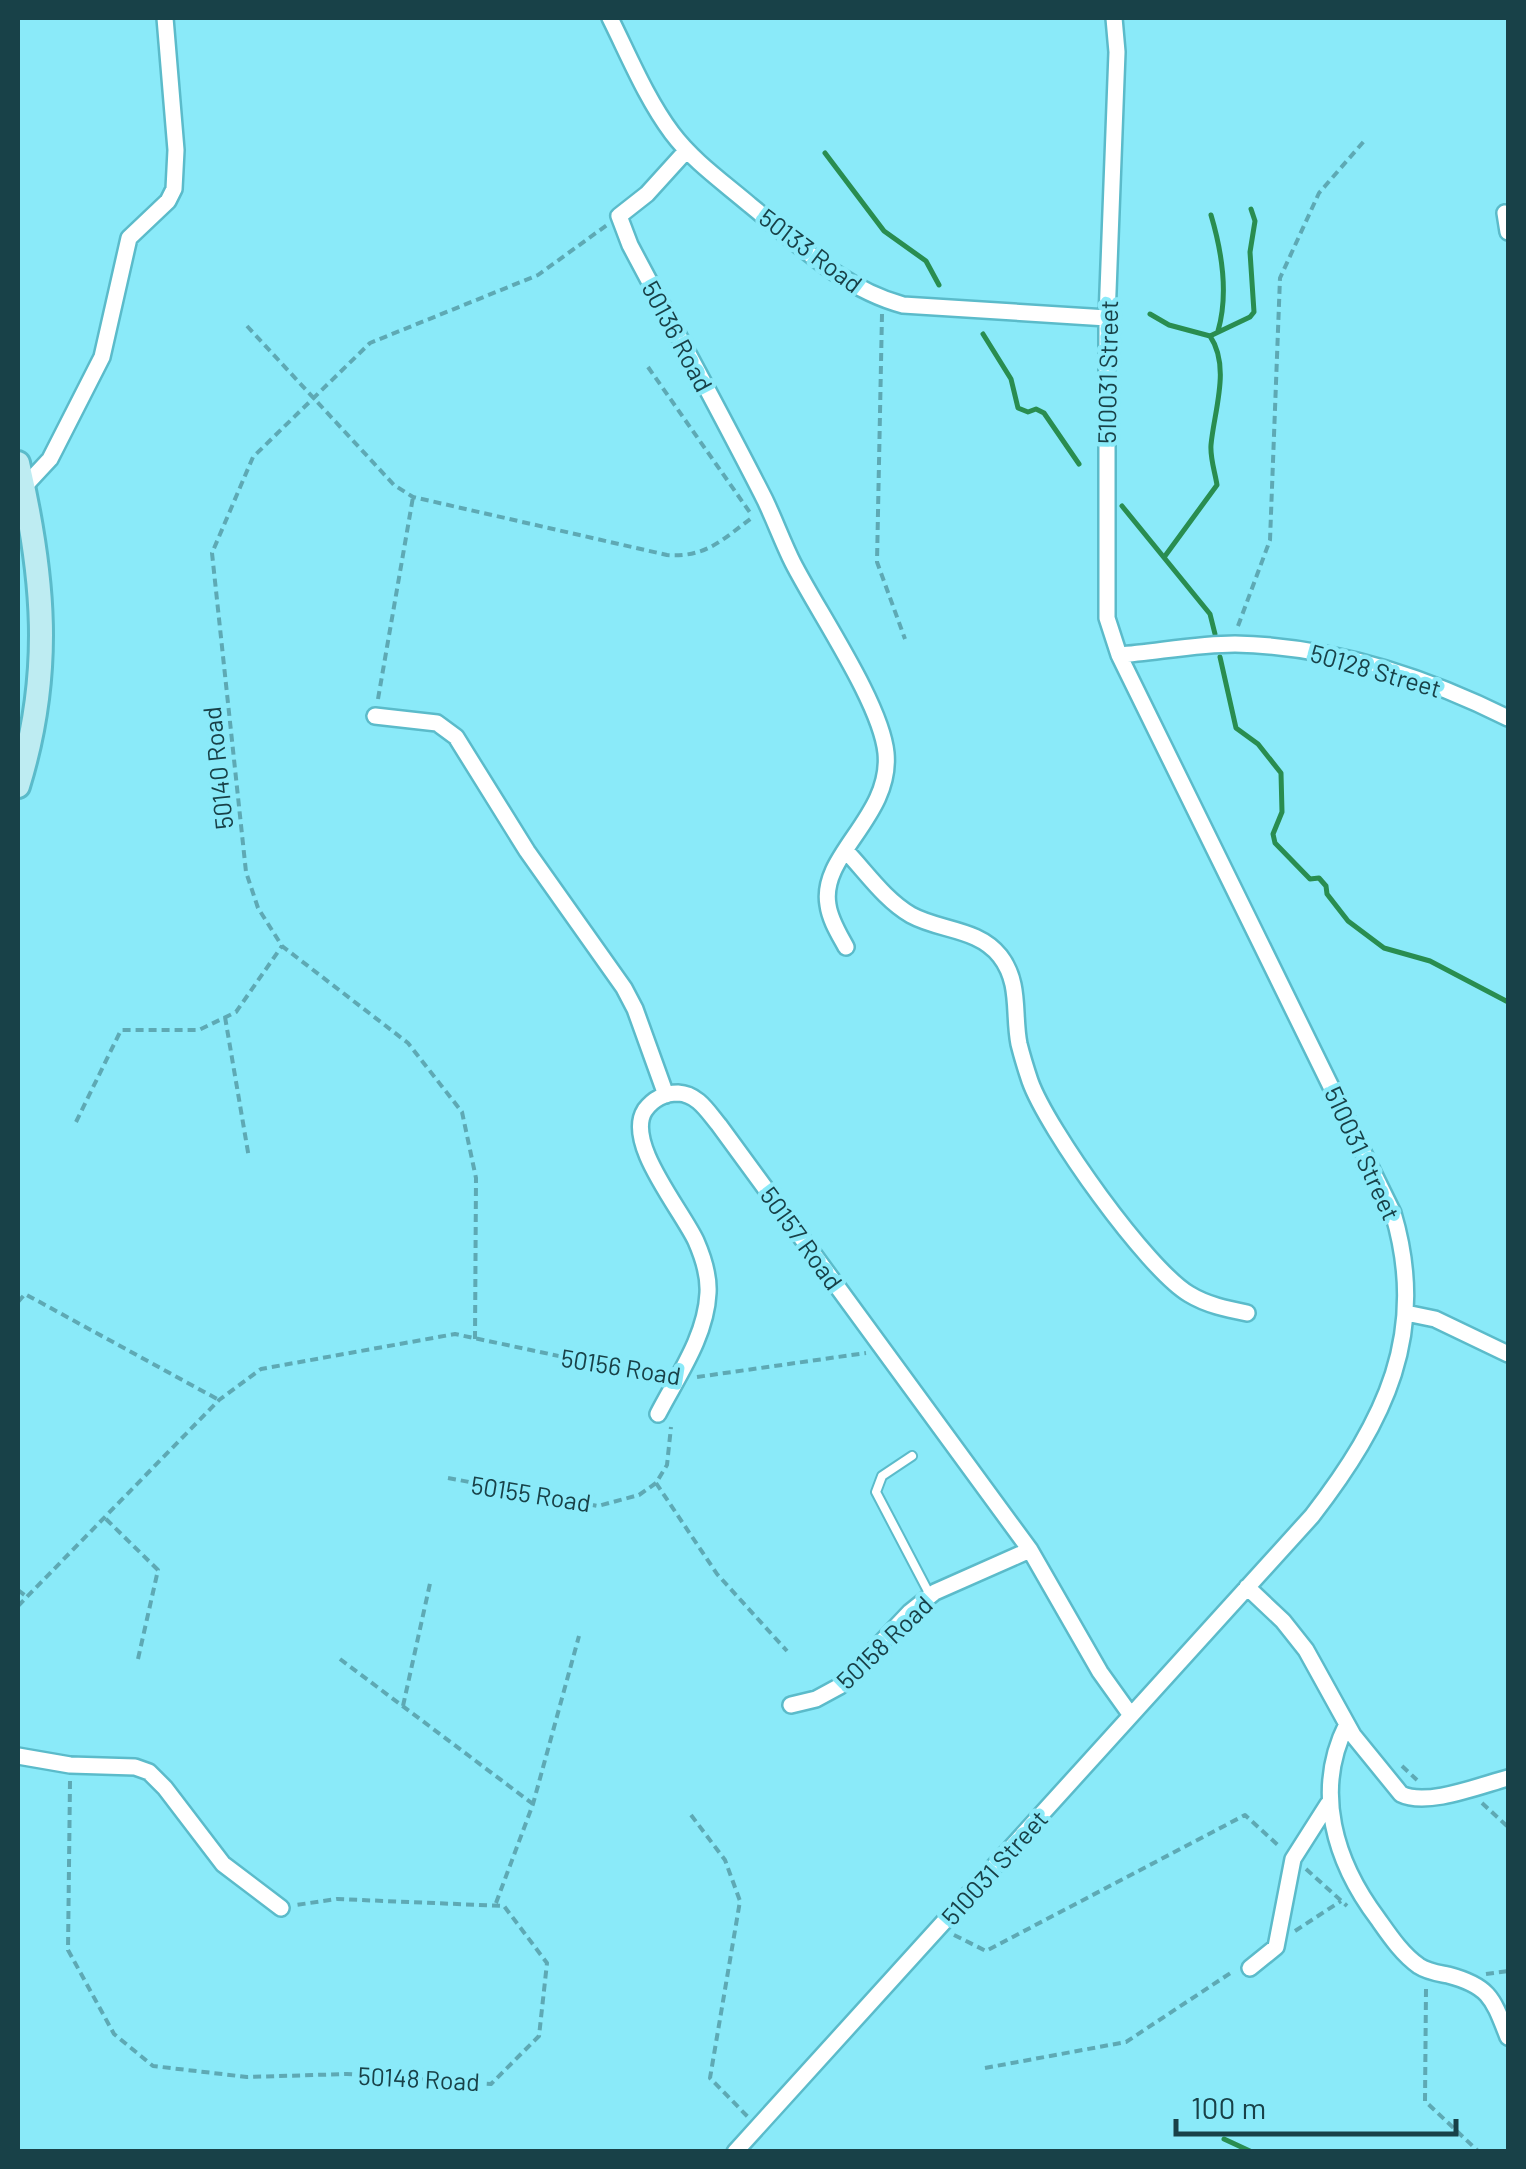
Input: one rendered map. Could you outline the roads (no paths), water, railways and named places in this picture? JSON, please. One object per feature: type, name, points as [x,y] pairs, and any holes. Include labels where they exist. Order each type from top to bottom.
[{"type":"street","points":[[23,488],[50,458],[102,357],[129,238],[168,201],[174,189],[176,150],[165,18]]},
{"type":"street","name":"50133 Road","points":[[610,18],[649,96],[686,151],[822,264],[882,300],[922,307],[1107,318]]},
{"type":"street","name":"510031 Street","points":[[735,2152],[1312,1516],[1348,1468],[1380,1412],[1398,1361],[1406,1313],[1405,1252],[1393,1213],[1119,656],[1107,618],[1107,318],[1117,52],[1114,18]]},
{"type":"street","name":"50136 Road","points":[[686,151],[647,194],[619,216],[630,246],[868,700],[886,752],[886,771],[878,800],[831,876],[828,904],[846,947]]},
{"type":"street","points":[[1506,213],[1508,232]]},
{"type":"street","points":[[18,463],[38,578],[43,659],[38,705],[18,786]]},
{"type":"street","name":"50128 Street","points":[[1119,656],[1230,644],[1296,648],[1346,656],[1431,682],[1508,718]]},
{"type":"street","points":[[375,716],[437,723],[456,737],[527,851],[635,1008],[666,1096],[649,1104],[640,1118],[642,1146],[696,1242],[708,1292],[702,1327],[676,1380],[665,1414]]},
{"type":"street","points":[[846,851],[906,912],[976,938],[1000,956],[1016,991],[1019,1043],[1031,1085],[1095,1186],[1141,1248],[1174,1283],[1205,1302],[1248,1313]]},
{"type":"street","name":"50157 Road","points":[[666,1096],[688,1095],[701,1102],[720,1125],[1030,1550]]},
{"type":"street","points":[[1406,1313],[1436,1318],[1508,1354]]},
{"type":"street","points":[[1030,1550],[1100,1672],[1130,1714]]},
{"type":"street","name":"50158 Road","points":[[791,1705],[816,1699],[840,1686],[877,1644],[930,1596],[1030,1550]]},
{"type":"street","points":[[1247,1586],[1306,1650],[1347,1724],[1402,1794],[1429,1798],[1508,1778]]},
{"type":"street","points":[[1347,1724],[1334,1759],[1328,1804],[1343,1863],[1367,1905],[1408,1956],[1434,1974],[1469,1981],[1488,1992],[1508,2037]]},
{"type":"street","points":[[18,1756],[70,1765],[134,1766],[148,1772],[165,1788],[222,1864],[281,1908]]},
{"type":"street","points":[[1250,1968],[1270,1954],[1278,1941],[1294,1858],[1328,1804]]},
{"type":"lane","points":[[912,1456],[882,1476],[876,1492],[930,1596]]},
{"type":"waterway","points":[[825,153],[884,231],[926,261],[939,285]]},
{"type":"waterway","points":[[1210,336],[1254,312],[1250,252],[1255,221],[1251,209]]},
{"type":"waterway","points":[[1211,215],[1223,273],[1218,331]]},
{"type":"waterway","points":[[1150,314],[1169,325],[1210,336],[1220,375],[1211,445],[1217,485],[1165,556]]},
{"type":"waterway","points":[[983,334],[1011,379],[1018,408],[1044,413],[1079,464]]},
{"type":"waterway","points":[[1122,506],[1210,614],[1215,634]]},
{"type":"waterway","points":[[1220,657],[1236,728],[1258,744],[1281,773],[1282,812],[1273,834],[1275,843],[1310,879],[1319,878],[1348,921],[1384,948],[1430,961],[1508,1002]]},
{"type":"waterway","points":[[1224,2139],[1252,2152]]}]
